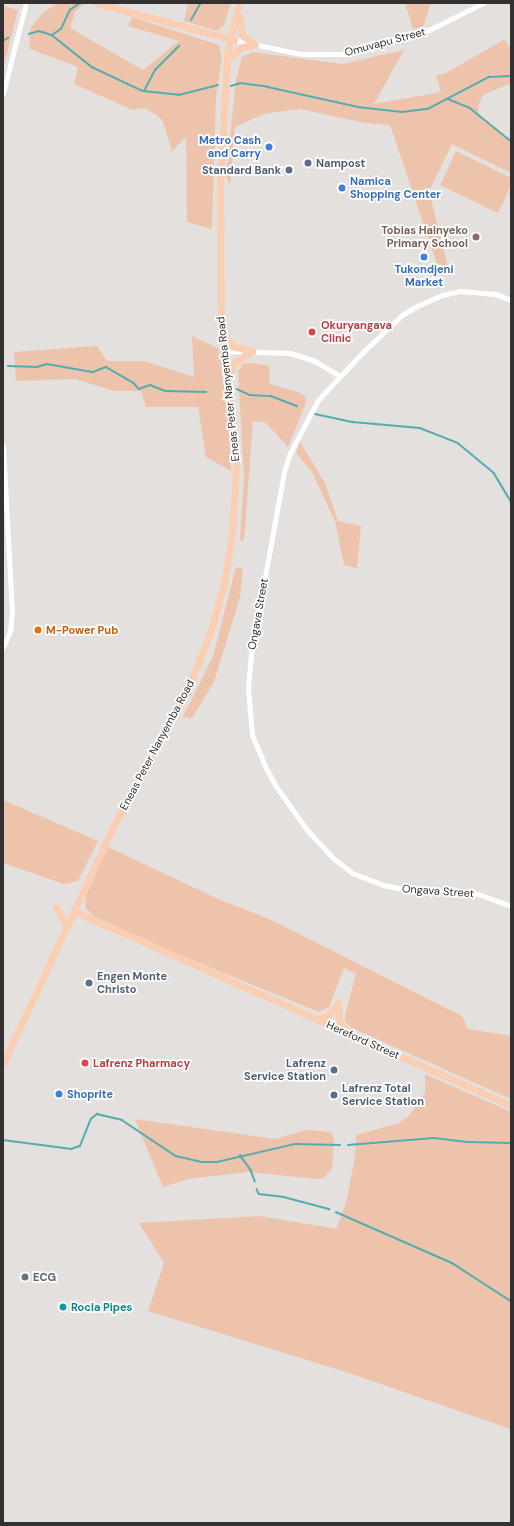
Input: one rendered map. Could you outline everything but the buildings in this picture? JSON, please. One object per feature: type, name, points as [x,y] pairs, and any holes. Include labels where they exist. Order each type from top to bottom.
[{"type":"main road","points":[[96,3],[232,40]]},
{"type":"main road","name":"Eneas Peter Nanyemba Road","points":[[3,1064],[66,925],[114,825],[187,692],[204,651],[218,608],[232,533],[236,485],[234,435],[221,328],[220,187],[226,72],[240,3]]},
{"type":"main road","name":"Eneas Peter Nanyemba Road","points":[[226,72],[231,56],[232,40],[239,17],[240,3]]},
{"type":"main road","points":[[239,17],[242,35],[255,45]]},
{"type":"main road","points":[[231,56],[242,47],[255,45]]},
{"type":"main road","points":[[221,328],[228,343],[252,351]]},
{"type":"main road","points":[[227,383],[234,363],[252,351]]},
{"type":"main road","points":[[56,907],[66,925]]},
{"type":"main road","name":"Hereford Street","points":[[74,910],[162,955],[318,1020],[355,1038],[511,1106]]},
{"type":"main road","points":[[318,1020],[328,1015],[338,1003],[341,1026],[355,1038]]},
{"type":"street","points":[[3,93],[26,3]]},
{"type":"street","name":"Omuvapu Street","points":[[232,40],[301,54],[348,54],[411,38],[448,23],[482,3]]},
{"type":"street","name":"Ongava Street","points":[[511,300],[495,294],[460,292],[425,301],[402,315],[340,376],[312,408],[290,453],[284,472],[248,676],[252,735],[266,768],[285,801],[320,845],[352,873],[399,888],[478,894],[511,906]]},
{"type":"street","points":[[224,351],[277,351],[300,355],[332,369],[340,376]]},
{"type":"street","points":[[3,446],[12,610],[10,631],[3,647]]},
{"type":"shaded area","points":[[58,3],[85,3],[75,12],[70,28],[143,70],[179,41],[128,26],[132,17],[219,45],[222,58],[216,97],[212,229],[187,222],[186,137],[172,151],[163,122],[157,115],[144,108],[133,110],[74,84],[78,67],[30,49],[29,34],[32,26],[44,12]]},
{"type":"shaded area","points":[[188,3],[231,3],[224,25],[218,31],[184,21]]},
{"type":"shaded area","points":[[405,3],[431,3],[423,27],[413,29]]},
{"type":"shaded area","points":[[3,6],[18,10],[3,69]]},
{"type":"shaded area","points":[[505,39],[511,52],[511,83],[483,95],[478,106],[479,115],[511,141],[511,173],[452,144],[429,191],[448,267],[437,264],[390,125],[365,123],[300,109],[263,114],[235,127],[230,185],[226,177],[236,79],[242,57],[253,52],[342,64],[404,50],[374,104],[441,92],[436,75],[444,74]]},
{"type":"shaded area","points":[[456,151],[511,178],[511,185],[498,213],[440,185]]},
{"type":"shaded area","points":[[192,336],[219,349],[228,416],[231,471],[206,457],[198,407],[146,407],[141,391],[114,391],[75,379],[16,381],[14,352],[97,346],[107,361],[144,361],[194,377]]},
{"type":"shaded area","points":[[251,363],[269,366],[270,384],[298,392],[305,396],[306,403],[288,447],[266,423],[253,421],[244,541],[240,540],[244,479],[238,371],[243,364]]},
{"type":"shaded area","points":[[300,442],[325,483],[338,521],[361,526],[357,568],[344,565],[335,521],[312,472],[296,453]]},
{"type":"shaded area","points":[[236,567],[243,569],[240,597],[214,682],[192,718],[183,717],[213,656]]},
{"type":"shaded area","points":[[3,800],[98,841],[78,881],[64,884],[3,863]]},
{"type":"shaded area","points":[[108,847],[216,898],[269,919],[462,1016],[468,1029],[511,1036],[511,1099],[352,1028],[345,1021],[345,1015],[356,974],[344,968],[329,1007],[319,1012],[165,949],[94,916],[85,908],[86,895]]},
{"type":"shaded area","points":[[425,1074],[511,1112],[511,1429],[346,1372],[148,1311],[164,1263],[139,1223],[260,1216],[336,1229],[346,1203],[355,1157],[356,1135],[399,1123],[409,1116],[425,1093]]},
{"type":"shaded area","points":[[135,1119],[275,1139],[306,1130],[331,1132],[334,1140],[332,1168],[324,1178],[316,1179],[248,1172],[188,1179],[163,1187]]},
{"type":"waterway","points":[[52,35],[61,29],[70,10],[80,3]]},
{"type":"waterway","points":[[191,20],[201,3]]},
{"type":"waterway","points":[[29,34],[39,31],[52,35],[92,67],[143,91],[179,95],[218,85]]},
{"type":"waterway","points":[[3,41],[8,38]]},
{"type":"waterway","points":[[144,91],[155,70],[179,46]]},
{"type":"waterway","points":[[231,86],[241,83],[268,87],[358,107],[402,112],[428,109],[489,77],[511,76]]},
{"type":"waterway","points":[[448,99],[470,108],[511,141]]},
{"type":"waterway","points":[[8,366],[37,367],[47,364],[93,372],[106,367],[134,383],[139,389],[150,385],[166,391],[206,392]]},
{"type":"waterway","points":[[237,389],[250,395],[271,396],[297,406]]},
{"type":"waterway","points":[[315,414],[353,422],[420,428],[458,443],[494,473],[511,501]]},
{"type":"waterway","points":[[3,1140],[71,1149],[80,1146],[91,1119],[97,1114],[122,1120],[176,1156],[202,1162],[217,1162],[295,1144],[340,1145]]},
{"type":"waterway","points":[[348,1145],[434,1138],[469,1142],[511,1143]]},
{"type":"waterway","points":[[240,1155],[251,1170],[255,1181]]},
{"type":"waterway","points":[[257,1189],[259,1194],[284,1197],[329,1209]]},
{"type":"waterway","points":[[336,1212],[452,1263],[511,1301]]},
{"type":"place","name":"Metro Cash and Carry","points":[[269,147]]},
{"type":"place","name":"Nampost","points":[[308,163]]},
{"type":"place","name":"Standard Bank","points":[[289,170]]},
{"type":"place","name":"Namica Shopping Center","points":[[342,188]]},
{"type":"place","name":"Tobias Hainyeko Primary School","points":[[476,237]]},
{"type":"place","name":"Tukondjeni Market","points":[[424,257]]},
{"type":"place","name":"Okuryangava Clinic","points":[[312,332]]},
{"type":"place","name":"M-Power Pub","points":[[38,630]]},
{"type":"place","name":"Engen Monte Christo","points":[[89,983]]},
{"type":"place","name":"Lafrenz Pharmacy","points":[[85,1063]]},
{"type":"place","name":"Lafrenz Service Station","points":[[334,1070]]},
{"type":"place","name":"Shoprite","points":[[59,1094]]},
{"type":"place","name":"Lafrenz Total Service Station","points":[[334,1095]]},
{"type":"place","name":"ECG","points":[[25,1277]]},
{"type":"place","name":"Rocla Pipes","points":[[63,1307]]}]
